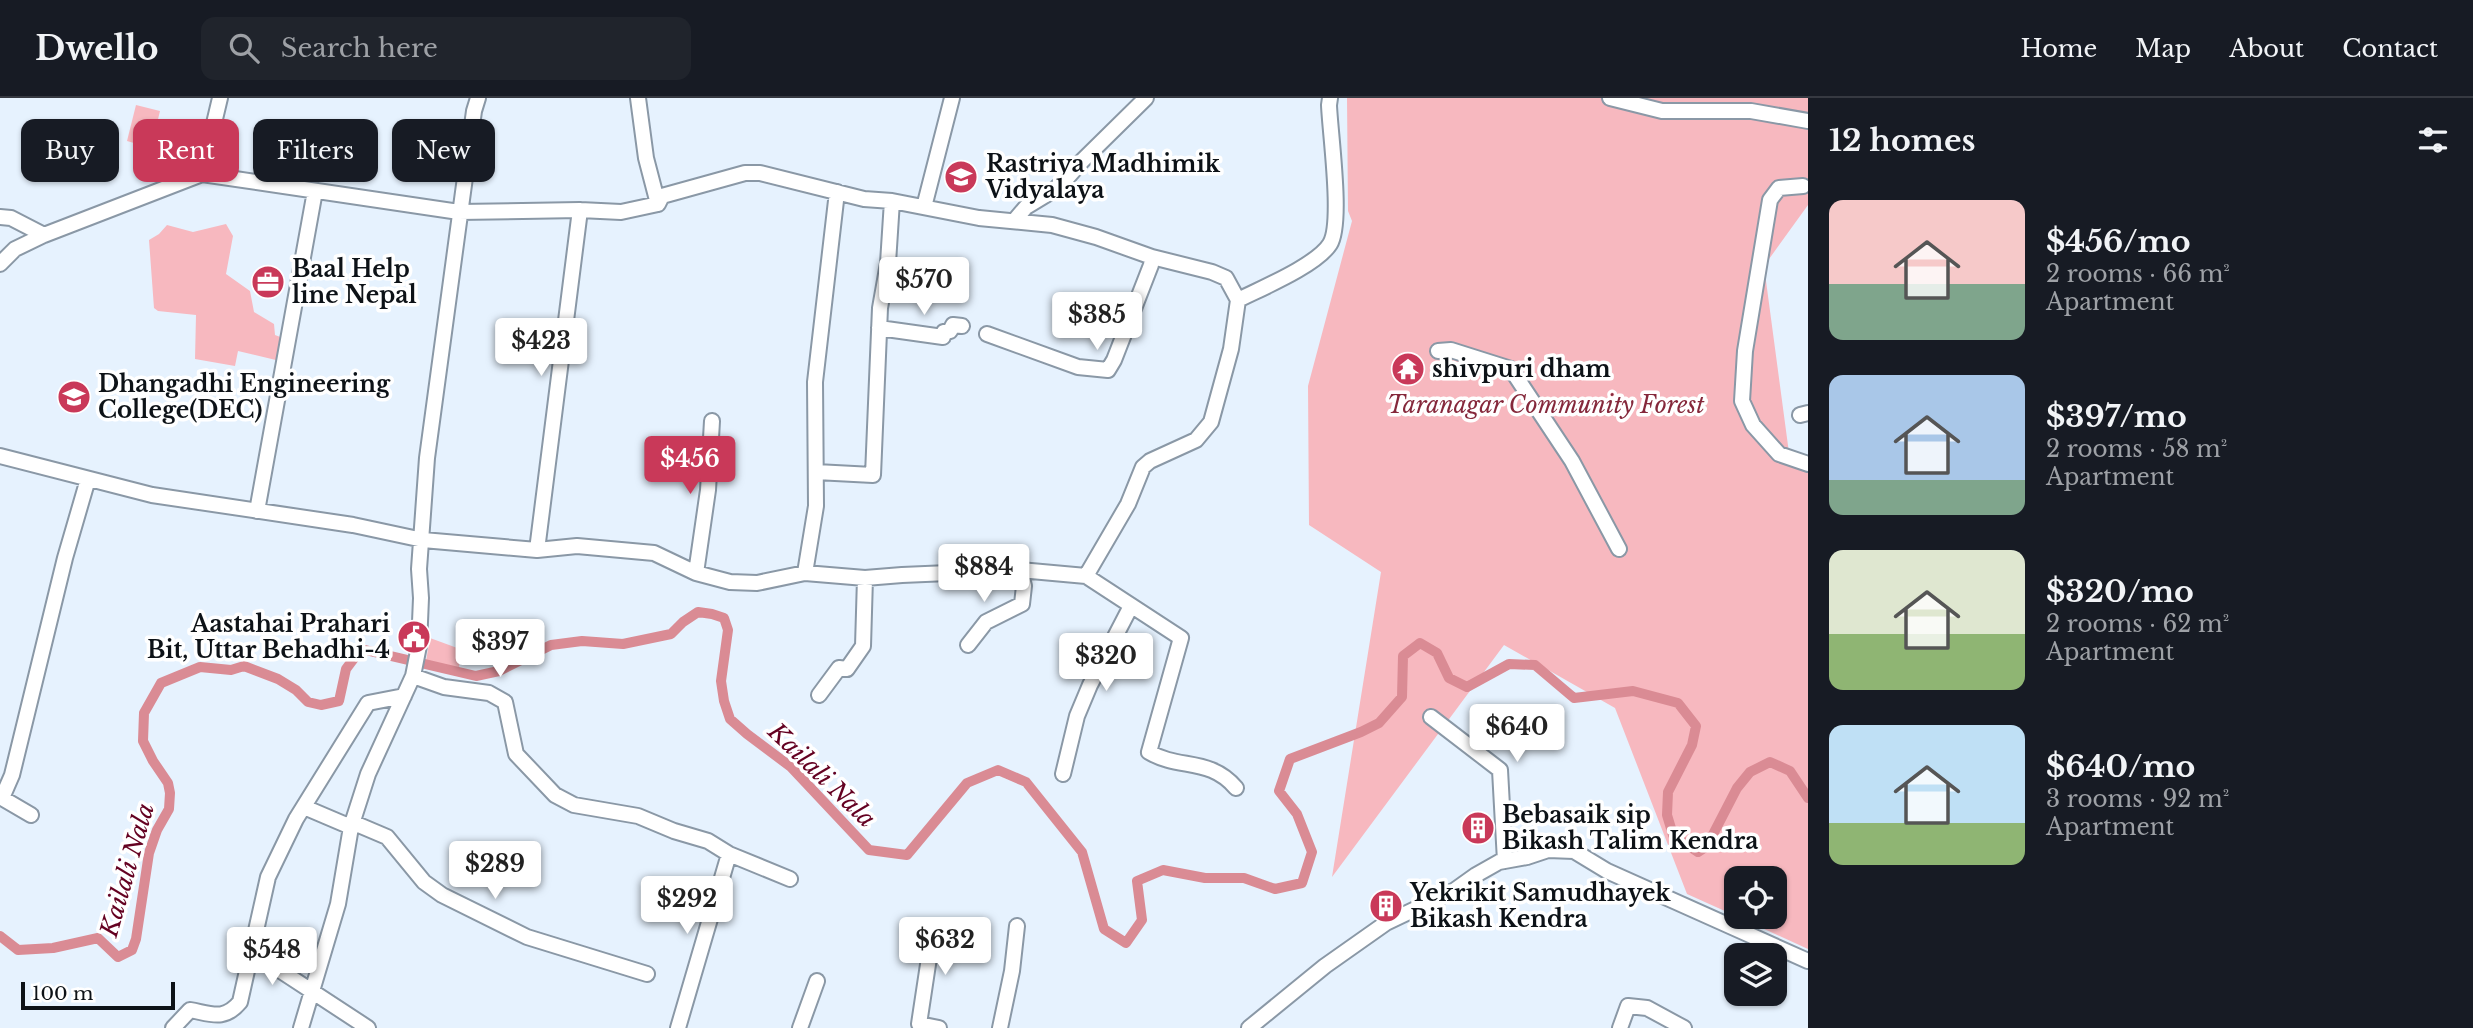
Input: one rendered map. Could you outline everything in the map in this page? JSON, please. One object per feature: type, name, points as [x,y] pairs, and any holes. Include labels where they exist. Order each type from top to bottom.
[{"type":"street","points":[[215,119],[220,98]]},
{"type":"street","points":[[301,1028],[338,904],[352,825],[368,774],[414,675],[419,646],[419,569],[427,458],[459,212],[478,98]]},
{"type":"street","points":[[638,98],[646,158],[658,204]]},
{"type":"street","points":[[924,207],[952,98]]},
{"type":"street","points":[[1014,221],[1026,207],[1055,190],[1146,98]]},
{"type":"street","points":[[1238,300],[1316,259],[1331,243],[1336,222],[1328,105],[1330,98]]},
{"type":"street","points":[[1610,98],[1662,111],[1738,110],[1808,121]]},
{"type":"street","points":[[658,204],[662,196],[745,173],[760,173],[864,199],[892,201],[979,218],[1052,225],[1226,278],[1238,300],[1231,349],[1211,422],[1196,440],[1150,461],[1143,467],[1128,504],[1086,576]]},
{"type":"street","points":[[239,180],[459,212],[621,212],[658,204]]},
{"type":"street","points":[[0,264],[15,249],[44,235],[181,182]]},
{"type":"street","points":[[1803,186],[1779,188],[1770,201],[1745,351],[1742,401],[1753,425],[1779,454],[1808,464]]},
{"type":"street","points":[[257,510],[316,191]]},
{"type":"street","points":[[806,573],[816,506],[815,382],[837,192]]},
{"type":"street","points":[[816,472],[873,475],[879,328],[892,201]]},
{"type":"street","points":[[537,550],[580,210]]},
{"type":"street","points":[[0,217],[11,218],[44,235]]},
{"type":"street","points":[[987,334],[1078,367],[1108,370],[1152,257]]},
{"type":"street","points":[[879,328],[943,337],[944,332],[950,331],[953,325],[962,326]]},
{"type":"street","points":[[1438,351],[1451,350],[1511,369],[1572,461],[1619,549]]},
{"type":"street","points":[[696,573],[708,490],[712,421]]},
{"type":"street","points":[[0,456],[152,495],[353,525],[423,540],[537,550],[577,546],[654,553],[696,573],[730,582],[757,583],[806,573],[865,579],[1020,570],[1086,576],[1181,638],[1149,752],[1160,759],[1199,765],[1218,772],[1227,777],[1236,788]]},
{"type":"street","points":[[31,815],[2,798],[12,775],[65,558],[89,479]]},
{"type":"street","points":[[968,645],[986,622],[1022,604],[1024,586],[1020,570]]},
{"type":"street","points":[[818,695],[839,668],[847,668],[863,646],[865,579]]},
{"type":"street","points":[[1063,774],[1077,716],[1131,606]]},
{"type":"street","points":[[414,675],[444,687],[489,693],[505,702],[516,754],[555,795],[574,805],[638,816],[708,841],[729,854],[790,879]]},
{"type":"street","points":[[173,1028],[190,1010],[222,1016],[232,1012],[240,1002],[268,877],[304,807],[368,704],[404,696]]},
{"type":"street","points":[[1431,717],[1500,770],[1505,861]]},
{"type":"street","points":[[304,807],[387,837],[424,882],[442,895],[527,937],[647,974]]},
{"type":"street","points":[[1250,1028],[1325,966],[1386,923],[1455,890],[1476,875],[1505,861],[1548,850],[1574,851],[1606,871],[1808,961]]},
{"type":"street","points":[[678,1028],[729,854]]},
{"type":"street","points":[[1000,1028],[1012,971],[1017,926]]},
{"type":"street","points":[[932,938],[919,1024],[939,1028]]},
{"type":"street","points":[[252,952],[368,1028]]},
{"type":"street","points":[[800,1028],[817,981]]},
{"type":"street","points":[[1620,1028],[1628,1006],[1647,1008],[1685,1028]]},
{"type":"green space","name":"Taranagar Community Forest","points":[[1347,98],[1808,98],[1808,205],[1764,266],[1789,453],[1808,466],[1808,949],[1764,929],[1787,929],[1787,866],[1724,866],[1724,911],[1687,894],[1615,708],[1504,645],[1332,877],[1381,572],[1309,525],[1308,386],[1352,221],[1348,211]]},
{"type":"green space","points":[[136,105],[160,111],[158,119],[133,119],[133,143],[127,141]]},
{"type":"green space","points":[[226,224],[233,236],[226,274],[250,291],[254,312],[274,324],[275,335],[283,338],[280,361],[238,351],[235,366],[195,359],[196,315],[158,311],[154,308],[149,240],[167,225],[193,232]]},
{"type":"green space","points":[[430,638],[460,649],[459,670],[426,661]]},
{"type":"waterway","name":"Kailali Nala","points":[[0,936],[18,950],[53,948],[98,938],[118,957],[132,950],[149,853],[157,830],[169,809],[168,783],[143,741],[144,713],[161,683],[200,667],[231,670],[244,666],[278,679],[296,690],[308,702],[321,705],[339,701],[346,669],[361,649],[476,676],[499,671],[551,645],[582,641],[623,644],[671,634],[698,612],[724,618],[728,630],[721,681],[730,719],[791,767],[869,850],[907,855],[967,783],[998,770],[1026,782],[1082,852],[1104,929],[1126,943],[1142,920],[1137,881],[1163,870],[1205,878],[1244,878],[1275,889],[1302,883],[1312,852],[1297,814],[1279,791],[1290,759],[1379,723],[1402,697],[1403,656],[1420,643],[1437,653],[1449,678],[1467,687],[1509,664],[1535,665],[1574,698],[1633,691],[1678,703],[1696,726],[1692,745],[1668,792],[1667,815],[1673,835],[1698,852],[1707,846],[1737,788],[1750,772],[1770,762],[1790,771],[1808,798]]},
{"type":"place","name":"Rastriya Madhimik Vidyalaya","points":[[961,177]]},
{"type":"place","name":"Baal Help line Nepal","points":[[268,282]]},
{"type":"place","name":"shivpuri dham","points":[[1408,369]]},
{"type":"place","name":"Dhangadhi Engineering College(DEC)","points":[[74,397]]},
{"type":"place","name":"Aastahai Prahari Bit, Uttar Behadhi-4","points":[[414,637]]},
{"type":"place","name":"Bebasaik sip Bikash Talim Kendra","points":[[1478,828]]},
{"type":"place","name":"Yekrikit Samudhayek Bikash Kendra","points":[[1386,906]]}]
